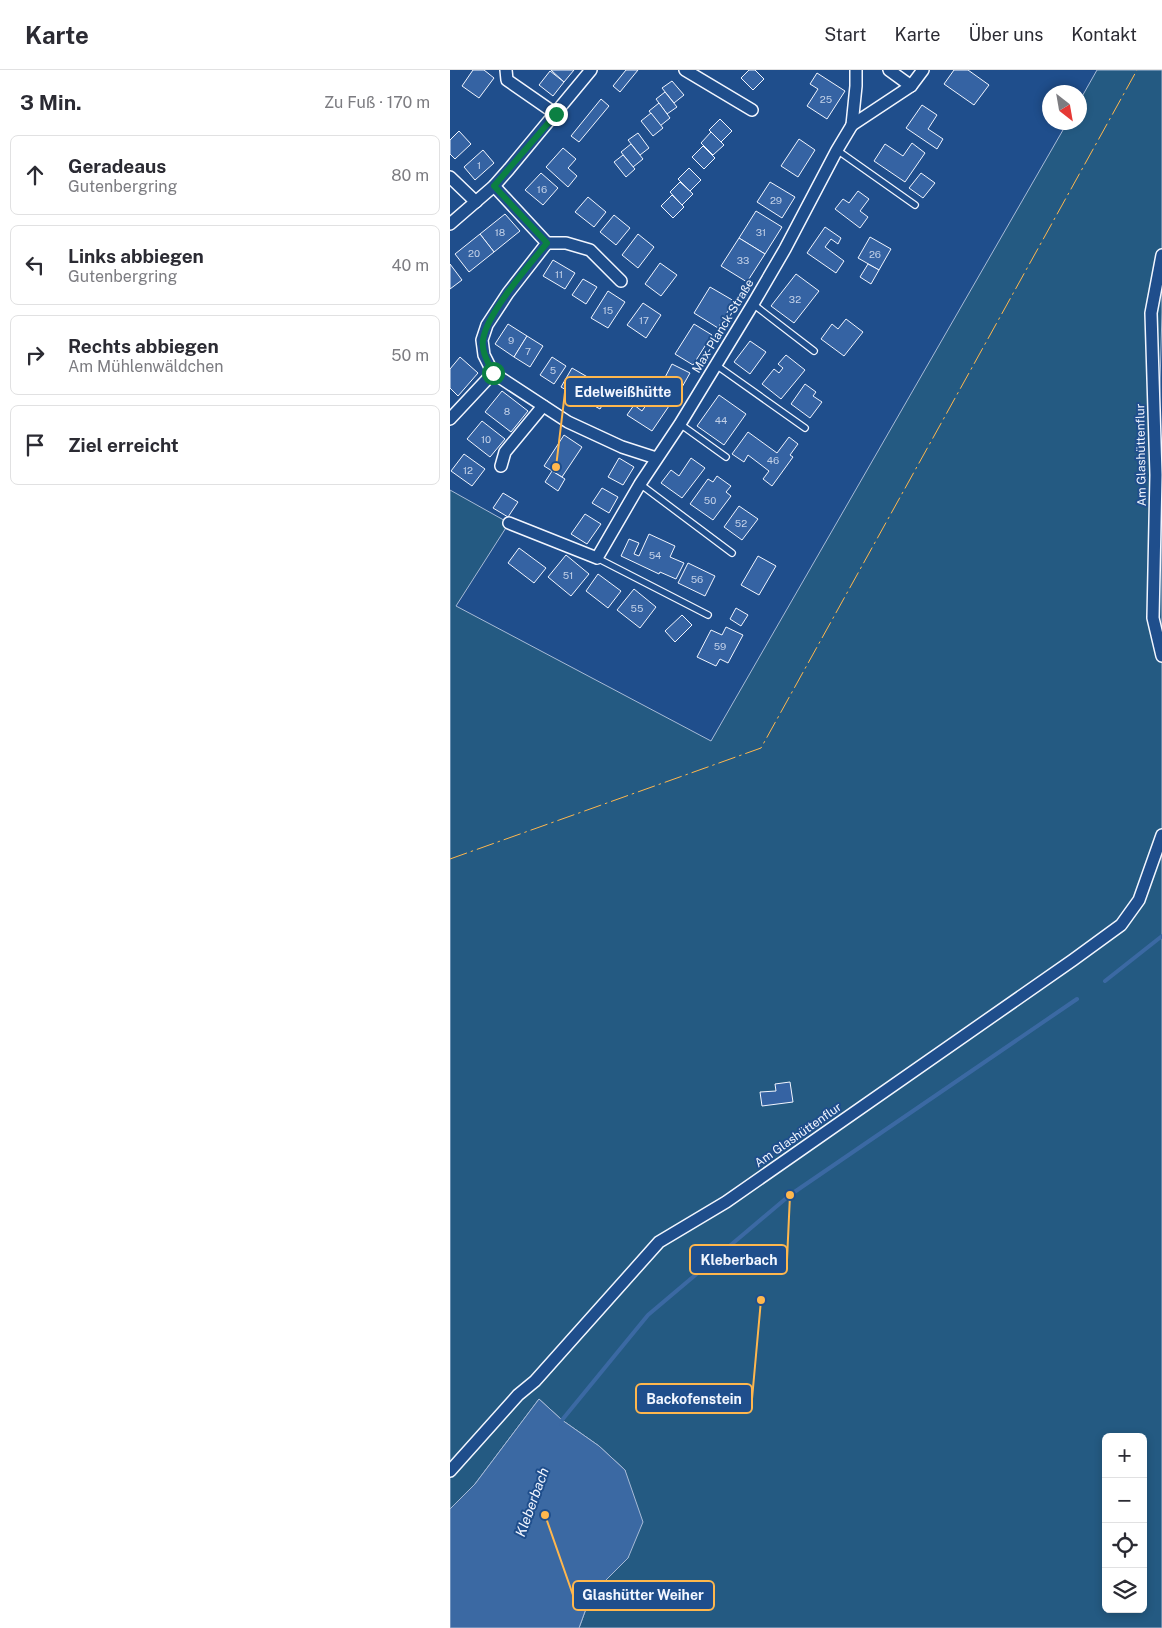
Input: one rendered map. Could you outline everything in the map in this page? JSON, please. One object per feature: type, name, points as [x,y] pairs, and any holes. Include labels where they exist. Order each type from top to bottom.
[{"type":"street","points":[[506,70],[507,80],[556,114]]},
{"type":"street","points":[[450,224],[494,186],[591,70]]},
{"type":"street","points":[[686,70],[752,110]]},
{"type":"street","name":"Max-Planck-Straße","points":[[597,558],[656,458],[680,424],[716,365],[785,248],[852,125],[856,70]]},
{"type":"street","points":[[890,70],[912,86]]},
{"type":"street","name":"Max-Planck-Straße","points":[[852,125],[912,86],[923,70]]},
{"type":"street","points":[[450,176],[476,202]]},
{"type":"street","points":[[494,186],[547,243],[566,243],[590,250],[620,281]]},
{"type":"street","points":[[547,243],[508,293],[487,325],[482,340],[484,355],[493,373],[568,422],[622,447],[656,458]]},
{"type":"street","name":"Am Glashüttenflur","points":[[1162,255],[1152,314],[1156,475],[1153,618],[1162,656]]},
{"type":"street","points":[[450,419],[493,373]]},
{"type":"street","points":[[501,466],[505,452],[543,406]]},
{"type":"street","points":[[509,524],[597,558]]},
{"type":"street","name":"Am Glashüttenflur","points":[[450,1471],[659,1242],[726,1202],[1057,972],[1121,925],[1139,900],[1162,835]]},
{"type":"lane","points":[[837,150],[915,205]]},
{"type":"lane","points":[[752,304],[814,351]]},
{"type":"lane","points":[[716,365],[804,428]]},
{"type":"lane","points":[[680,424],[726,457]]},
{"type":"lane","points":[[640,484],[732,553]]},
{"type":"lane","points":[[597,558],[708,615]]},
{"type":"shaded area","points":[[1097,70],[1162,70],[1162,312],[1159,419],[1162,451],[1162,1628],[579,1628],[591,1595],[628,1558],[625,1470],[599,1446],[562,1420],[539,1399],[475,1484],[450,1509],[450,490],[509,523],[456,606],[711,741],[1063,130],[1087,130],[1087,88]]},
{"type":"water","points":[[539,1399],[562,1420],[599,1446],[625,1470],[643,1522],[628,1558],[591,1595],[579,1628],[450,1628],[450,1509],[475,1484]]},
{"type":"building","points":[[473,70],[484,70],[494,78],[479,98],[462,86]]},
{"type":"building","points":[[551,70],[574,70],[564,82]]},
{"type":"building","points":[[626,70],[638,70],[620,92],[613,86]]},
{"type":"building","points":[[749,70],[755,70],[764,79],[753,90],[741,78]]},
{"type":"building","points":[[954,70],[968,70],[989,85],[974,105],[944,84]]},
{"type":"building","points":[[550,71],[564,82],[553,96],[539,85]]},
{"type":"building","points":[[817,73],[845,91],[827,119],[807,106],[818,89],[810,84]]},
{"type":"building","points":[[672,81],[684,95],[674,103],[662,88]]},
{"type":"building","points":[[665,92],[677,107],[667,114],[656,99]]},
{"type":"building","points":[[601,99],[609,106],[579,142],[571,136]]},
{"type":"building","points":[[659,103],[670,118],[660,126],[649,111]]},
{"type":"building","points":[[922,105],[937,115],[928,129],[943,139],[937,149],[906,128]]},
{"type":"building","points":[[651,113],[663,128],[653,136],[641,121]]},
{"type":"building","points":[[720,119],[732,131],[721,142],[709,130]]},
{"type":"building","points":[[459,131],[471,144],[455,159],[450,154],[450,140]]},
{"type":"building","points":[[711,132],[724,145],[713,155],[701,143]]},
{"type":"building","points":[[638,133],[649,148],[640,155],[628,140]]},
{"type":"building","points":[[799,139],[815,150],[798,177],[781,166]]},
{"type":"building","points":[[912,143],[925,153],[905,182],[874,161],[885,144],[903,156]]},
{"type":"building","points":[[631,144],[643,159],[633,167],[621,152]]},
{"type":"building","points":[[703,146],[715,158],[704,169],[692,157]]},
{"type":"building","points":[[563,148],[576,159],[568,168],[577,176],[568,187],[546,167]]},
{"type":"building","points":[[483,150],[494,163],[475,180],[464,167]]},
{"type":"building","points":[[623,155],[635,169],[626,177],[614,162]]},
{"type":"building","points":[[689,168],[701,180],[690,191],[678,179]]},
{"type":"building","points":[[541,173],[558,188],[543,205],[525,190]]},
{"type":"building","points":[[921,173],[935,183],[923,198],[909,188]]},
{"type":"building","points":[[680,182],[693,194],[682,205],[670,192]]},
{"type":"building","points":[[770,182],[795,197],[782,218],[757,202]]},
{"type":"building","points":[[858,191],[869,199],[860,211],[868,217],[860,228],[835,209],[843,199],[849,203]]},
{"type":"building","points":[[672,195],[684,207],[673,218],[661,206]]},
{"type":"building","points":[[588,197],[606,212],[594,227],[575,212]]},
{"type":"building","points":[[756,211],[782,227],[765,254],[739,238]]},
{"type":"building","points":[[505,214],[520,231],[494,252],[480,234]]},
{"type":"building","points":[[614,215],[630,228],[616,245],[600,232]]},
{"type":"building","points":[[825,227],[841,238],[838,244],[831,239],[825,247],[844,261],[836,273],[807,253]]},
{"type":"building","points":[[480,234],[494,252],[469,272],[455,254]]},
{"type":"building","points":[[638,234],[654,247],[638,268],[622,255]]},
{"type":"building","points":[[870,237],[891,249],[879,270],[858,258]]},
{"type":"building","points":[[739,238],[765,254],[747,282],[721,266]]},
{"type":"building","points":[[553,260],[575,273],[565,289],[543,276]]},
{"type":"building","points":[[660,263],[677,275],[661,296],[645,284]]},
{"type":"building","points":[[450,264],[462,280],[450,289]]},
{"type":"building","points":[[868,264],[879,270],[871,284],[860,277]]},
{"type":"building","points":[[796,274],[819,291],[794,323],[771,306]]},
{"type":"building","points":[[583,279],[597,287],[586,304],[572,295]]},
{"type":"building","points":[[710,287],[734,301],[718,328],[694,313]]},
{"type":"building","points":[[608,291],[625,302],[608,328],[591,318]]},
{"type":"building","points":[[643,303],[661,315],[646,338],[627,325]]},
{"type":"building","points":[[846,319],[863,332],[844,356],[821,339],[832,324],[838,329]]},
{"type":"building","points":[[508,324],[527,336],[514,357],[495,344]]},
{"type":"building","points":[[694,324],[712,335],[693,365],[675,354]]},
{"type":"building","points":[[527,336],[543,346],[530,367],[514,357]]},
{"type":"building","points":[[750,341],[766,352],[750,374],[734,362]]},
{"type":"building","points":[[786,355],[805,370],[781,399],[762,384],[774,369],[779,373],[783,368],[778,364]]},
{"type":"building","points":[[460,357],[478,373],[458,396],[450,388],[450,369]]},
{"type":"building","points":[[552,357],[566,366],[554,384],[540,375]]},
{"type":"building","points":[[672,364],[690,373],[677,396],[660,387]]},
{"type":"building","points":[[572,368],[591,379],[580,398],[561,387]]},
{"type":"building","points":[[591,379],[611,391],[600,409],[580,398]]},
{"type":"building","points":[[805,384],[816,392],[813,396],[822,402],[810,418],[791,404]]},
{"type":"building","points":[[502,391],[528,411],[511,432],[485,412]]},
{"type":"building","points":[[653,395],[669,406],[652,431],[627,415],[634,405],[642,411]]},
{"type":"building","points":[[719,395],[746,414],[724,445],[697,426]]},
{"type":"building","points":[[482,421],[505,439],[490,457],[467,439]]},
{"type":"building","points":[[748,432],[777,453],[789,437],[798,444],[790,455],[793,457],[772,486],[763,479],[769,471],[748,455],[744,462],[732,454]]},
{"type":"building","points":[[564,435],[582,447],[562,477],[544,466]]},
{"type":"building","points":[[464,454],[485,469],[472,486],[451,471]]},
{"type":"building","points":[[619,458],[634,467],[623,485],[608,477]]},
{"type":"building","points":[[691,458],[705,468],[682,498],[661,483],[671,470],[679,476]]},
{"type":"building","points":[[552,471],[565,479],[558,491],[545,482]]},
{"type":"building","points":[[717,476],[731,486],[726,492],[731,496],[713,520],[690,504],[708,479],[713,482]]},
{"type":"building","points":[[602,488],[618,497],[609,513],[592,503]]},
{"type":"building","points":[[503,493],[518,502],[508,517],[493,508]]},
{"type":"building","points":[[739,506],[758,519],[742,540],[724,527]]},
{"type":"building","points":[[585,514],[601,524],[587,544],[571,534]]},
{"type":"building","points":[[649,534],[675,546],[670,557],[684,563],[676,579],[660,572],[659,574],[621,556],[629,539],[639,543],[634,554],[639,556]]},
{"type":"building","points":[[519,548],[546,568],[534,583],[508,563]]},
{"type":"building","points":[[566,555],[589,574],[571,596],[548,577]]},
{"type":"building","points":[[758,556],[776,566],[759,595],[741,585]]},
{"type":"building","points":[[688,563],[715,576],[705,596],[678,583]]},
{"type":"building","points":[[598,574],[621,591],[608,608],[586,591]]},
{"type":"building","points":[[634,589],[656,607],[640,628],[617,610]]},
{"type":"building","points":[[736,608],[748,615],[741,626],[730,619]]},
{"type":"building","points":[[682,615],[692,625],[675,642],[665,631]]},
{"type":"building","points":[[726,627],[743,635],[728,663],[720,659],[716,666],[697,657],[711,630],[722,635]]},
{"type":"building","points":[[790,1082],[793,1102],[762,1106],[760,1092],[776,1091],[775,1084]]},
{"type":"waterway","name":"Kleberbach","points":[[1105,981],[1162,936]]},
{"type":"waterway","name":"Kleberbach","points":[[561,1424],[562,1420],[648,1315],[790,1195],[1077,999]]},
{"type":"power","points":[[450,859],[761,748],[1137,70]]},
{"type":"place","name":"Edelweißhütte","points":[[556,467]]},
{"type":"place","name":"Kleberbach","points":[[790,1195]]},
{"type":"place","name":"Backofenstein","points":[[761,1300]]},
{"type":"place","name":"Glashütter Weiher","points":[[545,1515]]},
{"type":"route","points":[[493,373],[484,355],[482,340],[487,325],[508,293],[547,243],[494,186],[556,114]]}]
